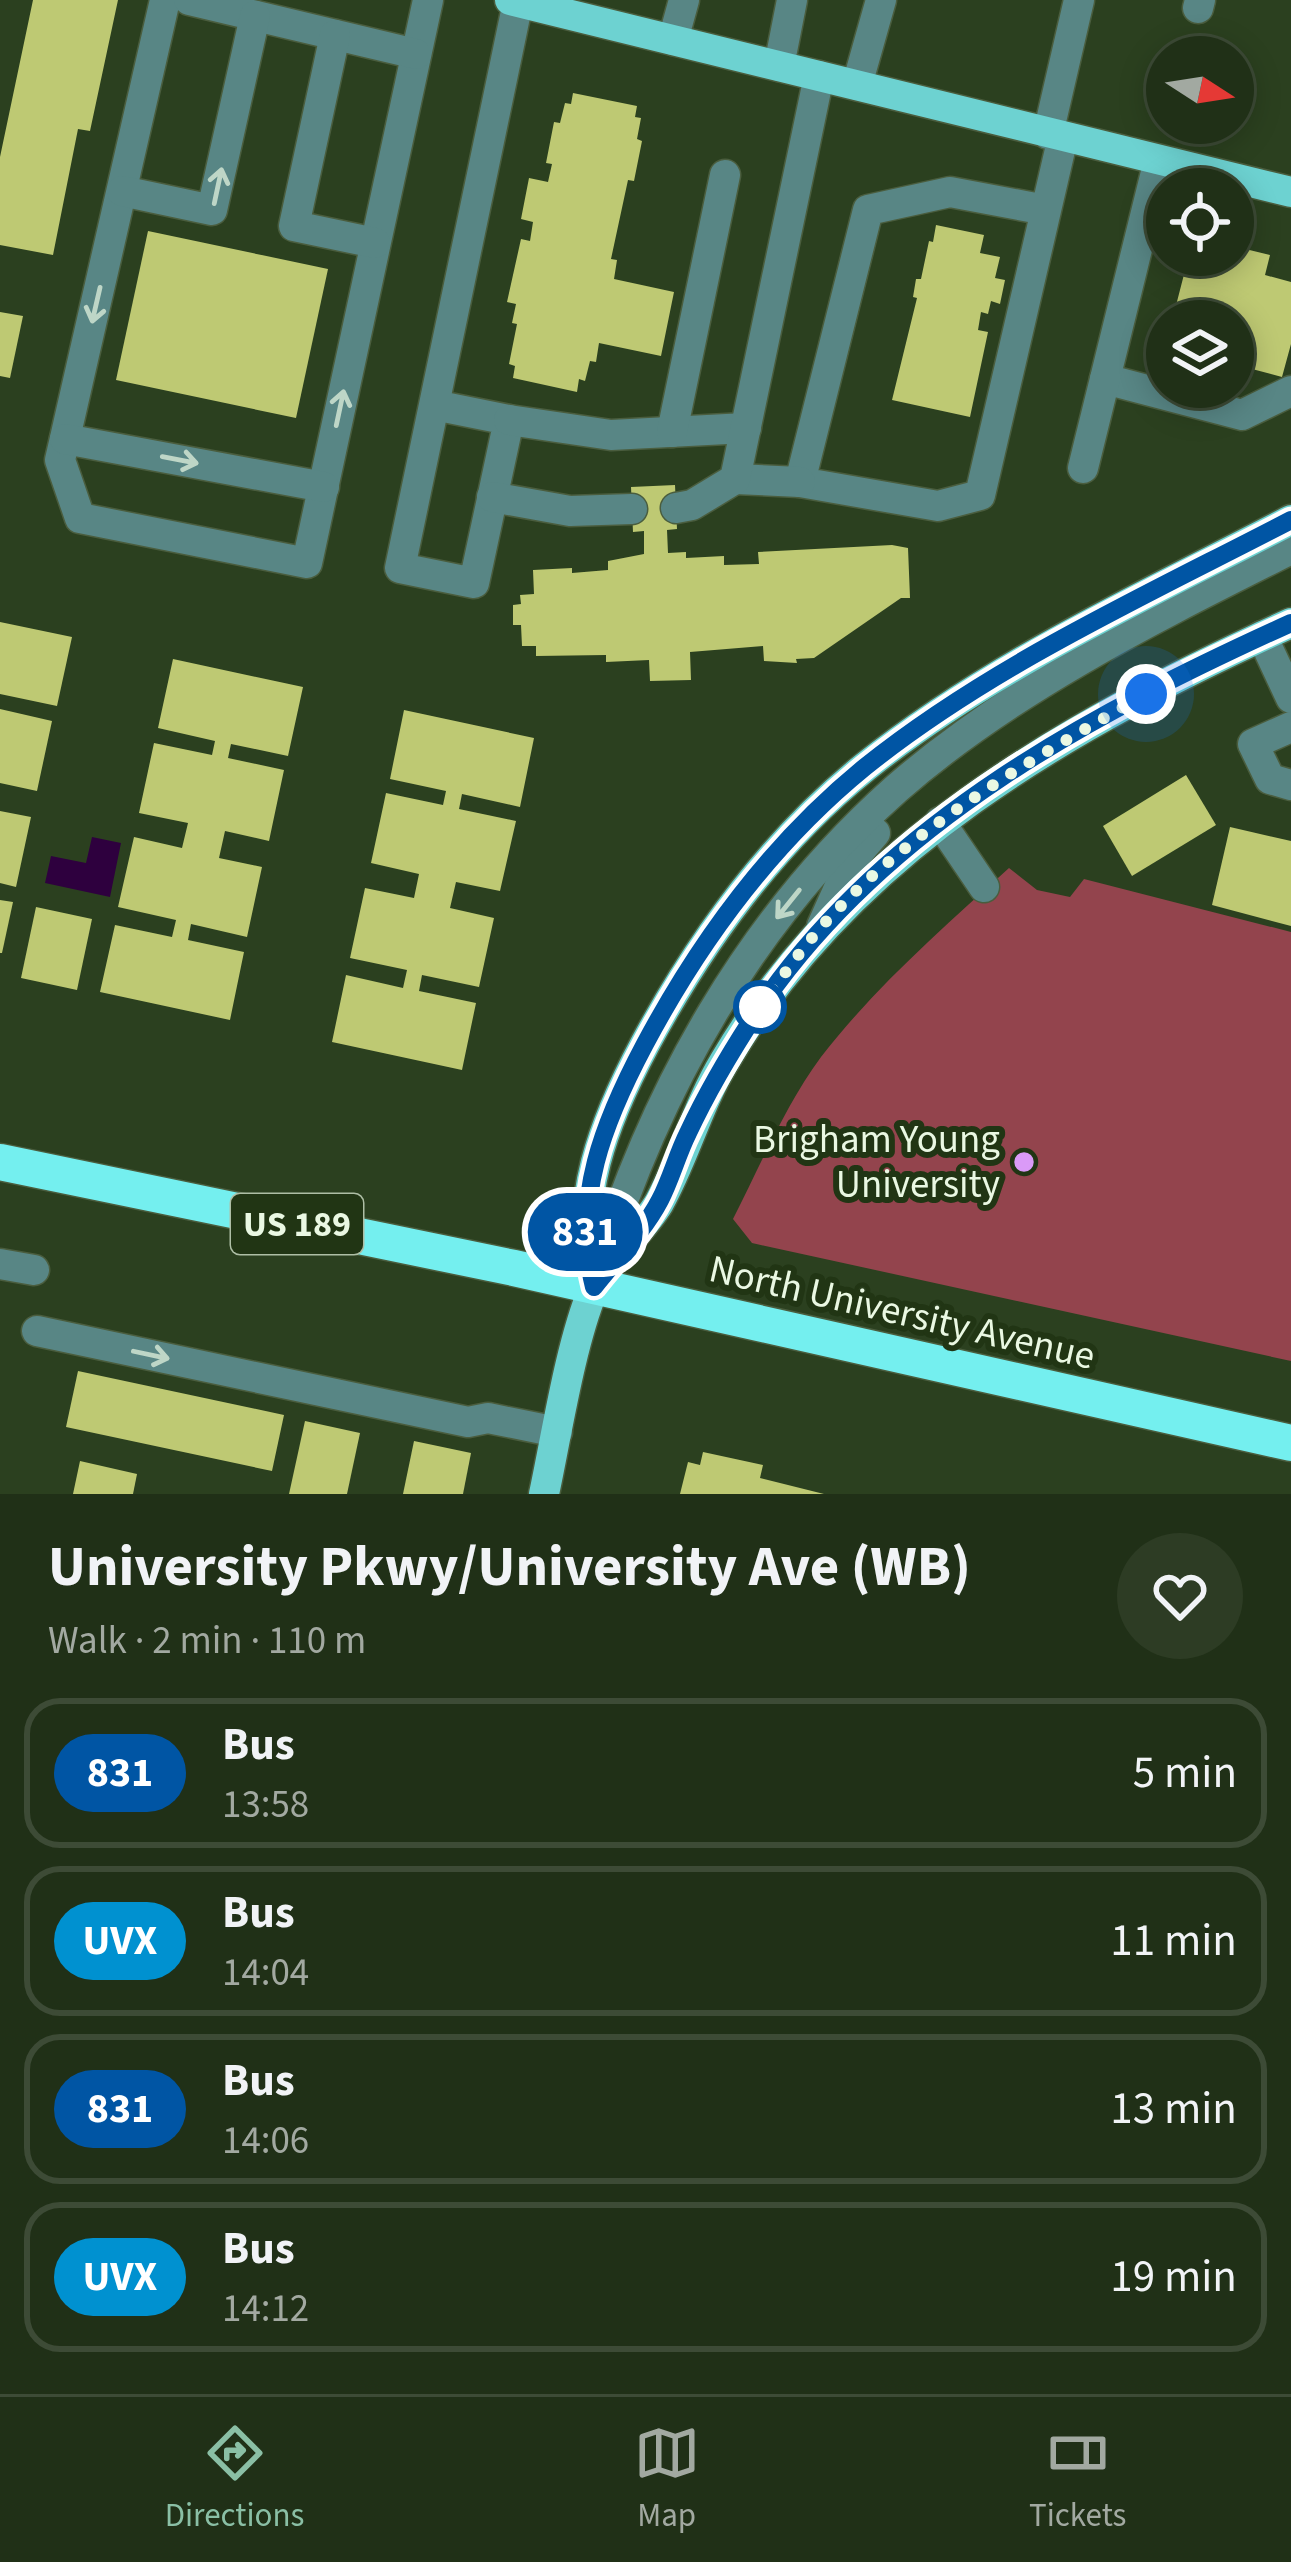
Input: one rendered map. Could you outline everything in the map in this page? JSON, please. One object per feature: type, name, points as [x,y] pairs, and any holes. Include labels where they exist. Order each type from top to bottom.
[{"type":"highway","name":"North University Avenue","points":[[0,1162],[594,1287],[1291,1444]]},
{"type":"main road","points":[[514,1],[1291,192]]},
{"type":"main road","points":[[594,1287],[586,1253],[586,1201],[592,1169],[616,1107],[661,1015],[702,948],[785,843],[865,768],[961,700],[1291,520]]},
{"type":"main road","points":[[544,1494],[594,1287],[659,1203],[723,1062],[822,926],[882,868],[1033,758],[1175,677],[1291,623]]},
{"type":"street","points":[[165,0],[60,460],[80,518],[307,563],[428,0]]},
{"type":"street","points":[[189,0],[416,54]]},
{"type":"street","points":[[673,40],[683,0]]},
{"type":"street","points":[[779,66],[792,0]]},
{"type":"street","points":[[857,85],[880,0]]},
{"type":"street","points":[[676,508],[692,505],[735,479],[800,482],[938,506],[980,495],[1046,210],[1079,0]]},
{"type":"street","points":[[509,421],[474,583],[400,568],[514,1]]},
{"type":"street","points":[[122,191],[212,210],[255,16]]},
{"type":"street","points":[[334,35],[294,226],[375,243]]},
{"type":"street","points":[[735,479],[819,76]]},
{"type":"street","points":[[1084,468],[1159,160]]},
{"type":"street","points":[[672,431],[725,175]]},
{"type":"street","points":[[800,482],[868,210],[950,191],[1046,210]]},
{"type":"street","points":[[1105,379],[1242,415],[1291,391]]},
{"type":"street","points":[[434,404],[610,436],[746,428]]},
{"type":"street","points":[[65,439],[323,487]]},
{"type":"street","points":[[492,497],[570,511],[632,509]]},
{"type":"street","points":[[594,1287],[640,1158],[704,1024],[764,933],[831,854],[900,785],[1026,696],[1153,620],[1291,549]]},
{"type":"street","points":[[822,926],[851,861],[881,826],[949,772],[1072,689],[1291,569]]},
{"type":"street","points":[[1262,636],[1291,698]]},
{"type":"street","points":[[1291,727],[1253,744],[1270,779],[1291,784]]},
{"type":"street","points":[[940,822],[984,887]]},
{"type":"street","points":[[0,1264],[34,1270]]},
{"type":"street","points":[[37,1331],[468,1422],[488,1418],[557,1432]]},
{"type":"shaded area","points":[[92,837],[121,843],[110,897],[45,883],[51,856],[86,863]]},
{"type":"shaded area","points":[[1009,868],[1037,890],[1070,897],[1084,879],[1291,932],[1291,1361],[752,1243],[733,1219],[785,1115],[821,1057],[887,982]]},
{"type":"building","points":[[33,0],[118,0],[90,131],[78,129],[53,255],[0,245],[0,157]]},
{"type":"building","points":[[573,93],[637,106],[635,117],[641,118],[637,139],[642,141],[634,181],[628,180],[611,259],[617,260],[614,279],[674,292],[661,356],[599,343],[596,362],[590,361],[577,392],[513,378],[515,366],[509,364],[516,304],[507,302],[521,239],[530,241],[533,222],[521,219],[529,178],[548,182],[552,164],[546,163],[554,122],[560,123]]},
{"type":"building","points":[[936,225],[984,235],[980,253],[1000,257],[995,278],[1005,280],[1000,304],[991,301],[988,314],[981,312],[978,330],[988,332],[970,417],[892,400],[917,298],[913,297],[916,279],[921,279]]},
{"type":"building","points":[[148,231],[328,269],[296,418],[116,380]]},
{"type":"building","points":[[1254,251],[1270,255],[1265,275],[1291,282],[1291,344],[1282,377],[1254,370],[1254,300],[1177,300],[1184,276],[1254,276]]},
{"type":"building","points":[[0,312],[23,316],[10,378],[0,376]]},
{"type":"building","points":[[675,485],[677,529],[667,530],[668,553],[686,552],[686,558],[724,556],[724,565],[759,564],[758,552],[892,545],[908,548],[910,598],[901,598],[814,658],[796,659],[797,663],[764,661],[763,646],[690,652],[691,680],[650,681],[649,660],[536,656],[536,646],[522,646],[521,625],[513,625],[513,605],[521,604],[520,595],[534,594],[533,570],[608,570],[608,561],[644,554],[644,531],[633,532],[631,487]]},
{"type":"building","points":[[0,622],[72,637],[57,706],[0,694]]},
{"type":"building","points":[[173,659],[303,687],[288,756],[231,744],[228,758],[284,770],[269,841],[225,831],[219,858],[262,867],[247,937],[191,924],[188,940],[244,952],[230,1020],[100,992],[115,925],[172,937],[176,920],[118,907],[134,837],[182,848],[188,823],[139,813],[154,743],[212,755],[215,741],[158,728]]},
{"type":"building","points":[[0,709],[52,721],[37,791],[0,783]]},
{"type":"building","points":[[404,710],[534,738],[520,807],[462,794],[459,809],[516,821],[500,891],[456,882],[450,908],[494,918],[479,987],[422,975],[419,991],[476,1003],[462,1070],[332,1042],[346,975],[403,988],[407,970],[350,958],[365,888],[414,898],[419,874],[371,863],[386,793],[443,805],[446,791],[390,779]]},
{"type":"building","points":[[1186,775],[1216,825],[1132,876],[1103,826]]},
{"type":"building","points":[[0,811],[31,817],[16,887],[0,883]]},
{"type":"building","points":[[1230,827],[1291,841],[1291,926],[1212,905]]},
{"type":"building","points":[[0,900],[13,902],[2,953],[0,953]]},
{"type":"building","points":[[36,907],[92,919],[77,990],[21,978]]},
{"type":"building","points":[[78,1371],[284,1415],[272,1471],[66,1427]]},
{"type":"building","points":[[305,1421],[360,1433],[347,1494],[289,1494]]},
{"type":"building","points":[[414,1441],[471,1453],[463,1494],[403,1494]]},
{"type":"building","points":[[703,1452],[763,1465],[760,1478],[824,1494],[680,1494],[688,1462],[700,1465]]},
{"type":"building","points":[[80,1461],[137,1474],[133,1494],[73,1494]]},
{"type":"bus line","name":"831","points":[[1291,520],[961,700],[865,768],[785,843],[702,948],[634,1066],[607,1128],[592,1169],[584,1226],[594,1287],[659,1203],[723,1062],[767,997],[822,926],[882,868],[965,802],[1033,758],[1175,677],[1291,623]]},
{"type":"place","name":"Brigham Young University","points":[[1024,1162]]},
{"type":"route","points":[[760,1007],[822,926],[882,868],[965,802],[1146,694]]}]
